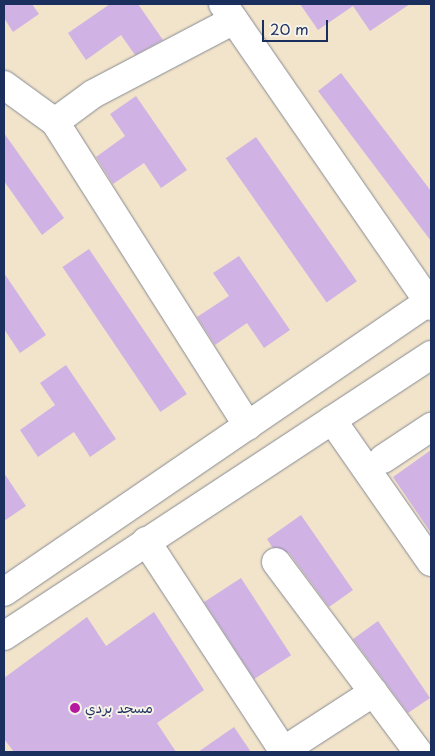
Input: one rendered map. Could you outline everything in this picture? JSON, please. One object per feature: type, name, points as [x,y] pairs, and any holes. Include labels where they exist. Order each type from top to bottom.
[{"type":"street","points":[[4,592],[430,303],[228,12],[93,94],[56,122]]},
{"type":"street","points":[[4,85],[56,122],[248,426]]},
{"type":"street","points":[[4,636],[431,355]]},
{"type":"street","points":[[332,420],[431,562]]},
{"type":"street","points":[[383,460],[431,427]]},
{"type":"street","points":[[146,541],[284,752],[374,692]]},
{"type":"street","points":[[276,562],[374,692],[420,748]]},
{"type":"building","points":[[4,4],[32,4],[39,14],[13,32],[4,18]]},
{"type":"building","points":[[110,4],[138,4],[163,40],[135,55],[121,35],[86,60],[68,33]]},
{"type":"building","points":[[300,4],[410,4],[370,31],[353,6],[318,30]]},
{"type":"building","points":[[341,73],[431,191],[431,241],[318,91]]},
{"type":"building","points":[[136,96],[187,170],[161,188],[144,163],[113,184],[96,157],[125,136],[110,114]]},
{"type":"building","points":[[4,133],[64,218],[42,235],[4,181]]},
{"type":"building","points":[[256,137],[357,281],[327,302],[226,158]]},
{"type":"building","points":[[89,249],[187,394],[160,412],[62,267]]},
{"type":"building","points":[[239,256],[290,330],[264,348],[247,323],[215,345],[197,317],[229,296],[213,273]]},
{"type":"building","points":[[4,273],[46,335],[20,353],[4,329]]},
{"type":"building","points":[[66,365],[116,439],[90,457],[74,432],[38,457],[20,430],[55,405],[40,383]]},
{"type":"building","points":[[431,450],[431,533],[393,477]]},
{"type":"building","points":[[4,473],[26,506],[4,521]]},
{"type":"building","points":[[301,515],[353,590],[329,607],[289,553],[272,547],[267,539]]},
{"type":"building","points":[[241,578],[291,655],[254,679],[204,602]]},
{"type":"building","name":"مسجد بردي","points":[[154,612],[204,690],[157,723],[176,752],[14,752],[4,739],[4,678],[87,617],[106,646]]},
{"type":"building","points":[[378,621],[430,698],[408,713],[353,639]]},
{"type":"building","points":[[234,727],[251,752],[198,752]]},
{"type":"place","name":"مسجد بردي","points":[[75,708]]}]
